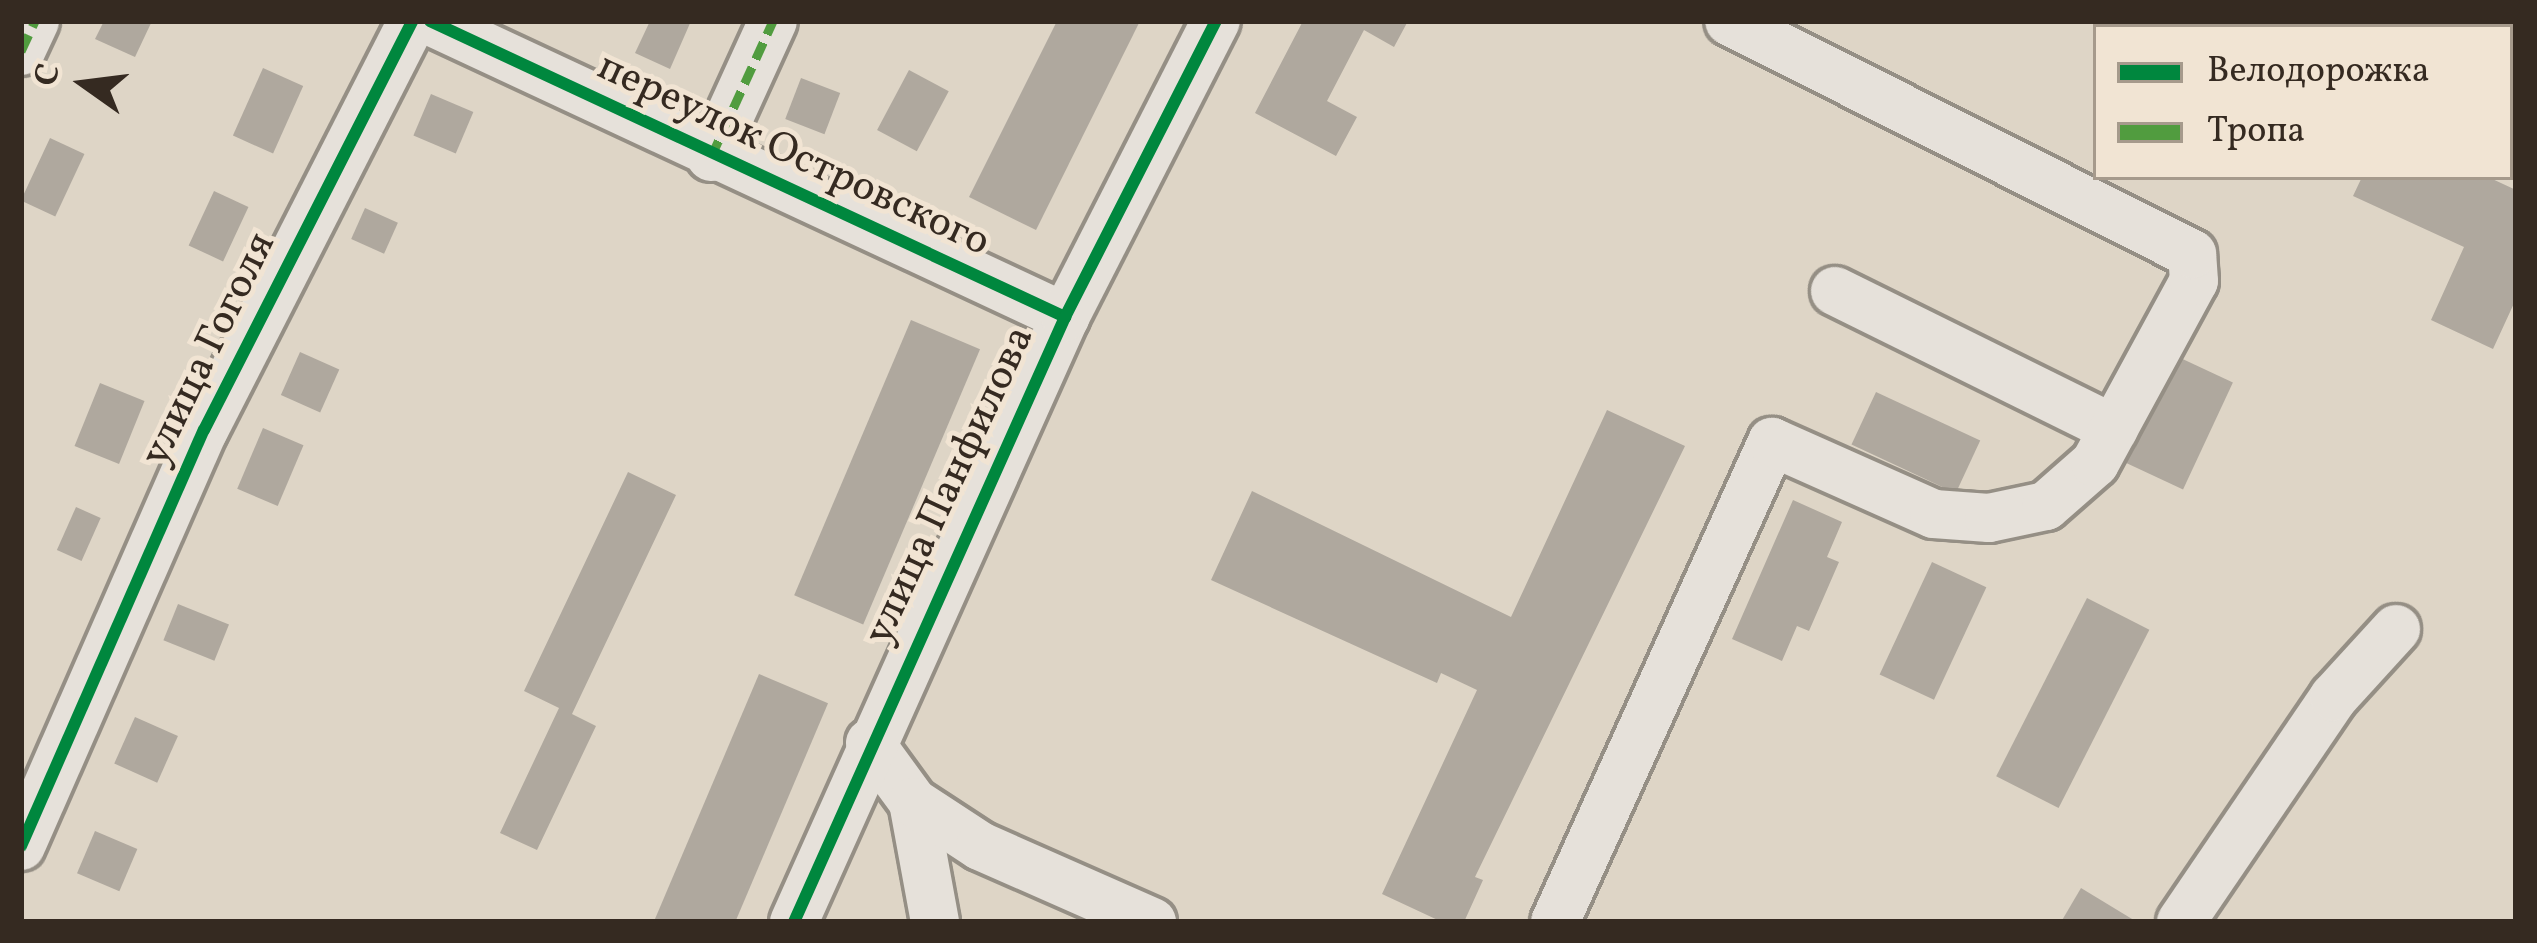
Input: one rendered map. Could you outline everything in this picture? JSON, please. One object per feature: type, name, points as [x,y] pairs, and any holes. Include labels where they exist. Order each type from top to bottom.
[{"type":"street","points":[[21,50],[35,21]]},
{"type":"street","name":"улица Гоголя","points":[[21,846],[204,430],[412,21]]},
{"type":"street","name":"переулок Островского","points":[[430,21],[711,157],[1064,316]]},
{"type":"street","points":[[711,157],[773,21]]},
{"type":"street","name":"улица Панфилова","points":[[794,922],[1064,316],[1216,21]]},
{"type":"street","points":[[1555,922],[1772,442],[1934,514],[1989,518],[2046,506],[2114,429],[2194,281],[2192,254],[1729,21]]},
{"type":"street","points":[[1835,291],[2114,429]]},
{"type":"street","points":[[2181,922],[2333,697],[2396,629]]},
{"type":"street","points":[[870,743],[913,802],[980,846],[1152,922]]},
{"type":"street","points":[[913,802],[935,922]]},
{"type":"building","points":[[104,21],[152,21],[135,57],[95,39]]},
{"type":"building","points":[[650,21],[691,21],[670,69],[635,53]]},
{"type":"building","points":[[1057,21],[1140,21],[1036,230],[969,197]]},
{"type":"building","points":[[1303,21],[1408,21],[1394,47],[1364,30],[1327,101],[1357,117],[1336,156],[1255,113]]},
{"type":"building","points":[[2417,21],[2477,21],[2446,24]]},
{"type":"building","points":[[263,68],[303,86],[273,153],[233,136]]},
{"type":"building","points":[[909,70],[949,91],[917,151],[877,130]]},
{"type":"building","points":[[801,78],[840,93],[824,134],[785,119]]},
{"type":"building","points":[[431,94],[473,112],[456,153],[413,135]]},
{"type":"building","points":[[50,138],[84,154],[55,217],[21,201]]},
{"type":"building","points":[[2361,180],[2494,180],[2516,190],[2516,299],[2493,349],[2431,320],[2464,247],[2353,196]]},
{"type":"building","points":[[214,191],[248,207],[223,261],[189,245]]},
{"type":"building","points":[[365,208],[398,223],[384,254],[351,239]]},
{"type":"building","points":[[911,320],[980,349],[863,625],[794,595]]},
{"type":"building","points":[[300,352],[339,369],[320,412],[281,395]]},
{"type":"building","points":[[2174,355],[2233,382],[2183,489],[2124,462]]},
{"type":"building","points":[[100,383],[145,401],[119,464],[75,446]]},
{"type":"building","points":[[1876,392],[1980,441],[1956,493],[1851,445]]},
{"type":"building","points":[[1607,410],[1685,446],[1475,877],[1483,880],[1464,922],[1442,922],[1382,894],[1477,690],[1441,673],[1437,683],[1211,580],[1252,491],[1511,617]]},
{"type":"building","points":[[263,428],[304,445],[278,506],[237,489]]},
{"type":"building","points":[[628,472],[676,495],[572,714],[596,726],[537,850],[500,833],[559,708],[524,691]]},
{"type":"building","points":[[1793,500],[1842,522],[1827,557],[1839,562],[1809,631],[1797,626],[1782,661],[1732,639]]},
{"type":"building","points":[[76,507],[101,518],[82,561],[57,550]]},
{"type":"building","points":[[1932,562],[1986,587],[1934,700],[1880,674]]},
{"type":"building","points":[[2087,598],[2149,630],[2059,808],[1996,776]]},
{"type":"building","points":[[178,604],[229,625],[214,661],[163,640]]},
{"type":"building","points":[[759,674],[828,703],[735,922],[654,922]]},
{"type":"building","points":[[135,717],[178,736],[157,783],[114,764]]},
{"type":"building","points":[[95,831],[137,849],[119,891],[77,873]]},
{"type":"building","points":[[2081,888],[2137,922],[2061,922]]},
{"type":"marked path","points":[[21,51],[35,21]]},
{"type":"marked path","points":[[711,157],[773,21]]},
{"type":"cycle path","points":[[21,846],[204,430],[412,21]]},
{"type":"cycle path","points":[[430,21],[1065,317]]},
{"type":"cycle path","points":[[794,922],[1065,317],[1216,21]]}]
